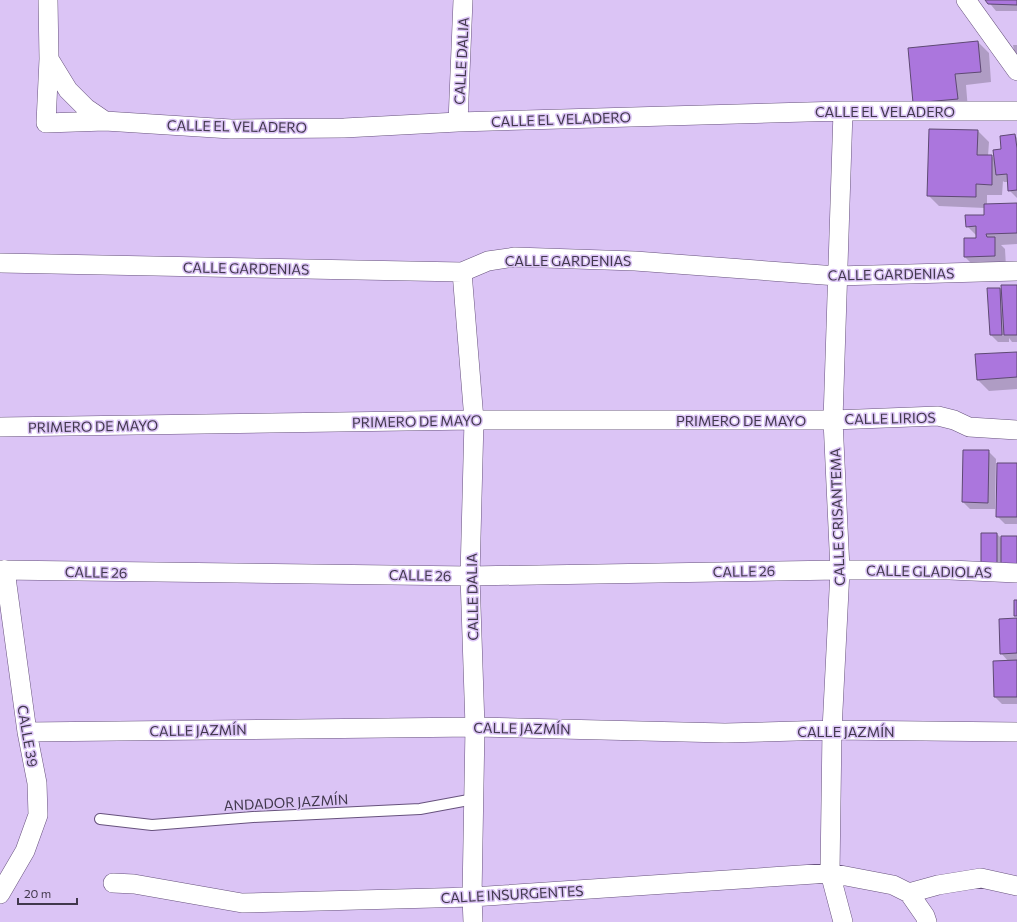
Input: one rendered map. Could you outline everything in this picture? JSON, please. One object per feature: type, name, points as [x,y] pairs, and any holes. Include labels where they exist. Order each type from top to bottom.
[{"type":"street","points":[[48,0],[50,59],[68,90],[86,108],[105,121]]},
{"type":"street","name":"CALLE DALIA","points":[[458,122],[463,0]]},
{"type":"street","points":[[966,0],[1017,71]]},
{"type":"street","name":"CALLE EL VELADERO","points":[[50,59],[46,123],[105,121],[231,129],[344,128],[458,122],[843,111],[1017,111]]},
{"type":"street","name":"CALLE CRISANTEMA","points":[[843,111],[833,420],[840,570],[832,730],[830,873],[843,922]]},
{"type":"street","name":"CALLE GARDENIAS","points":[[0,263],[462,272],[488,262],[515,258],[635,261],[837,276],[1017,271]]},
{"type":"street","name":"CALLE DALIA","points":[[462,272],[474,420],[470,576],[475,727],[472,897],[473,922]]},
{"type":"street","name":"CALLE LIRIOS","points":[[833,420],[938,416],[954,420],[969,427],[1017,430]]},
{"type":"street","name":"PRIMERO DE MAYO","points":[[0,428],[474,420],[833,420]]},
{"type":"street","name":"CALLE GLADIOLAS","points":[[840,570],[950,570],[1017,573]]},
{"type":"street","name":"CALLE 26","points":[[2,573],[470,576],[840,570]]},
{"type":"street","name":"CALLE 39","points":[[0,894],[25,851],[38,814],[36,782],[2,573]]},
{"type":"street","name":"CALLE JAZMÍN","points":[[27,732],[475,727],[725,733],[832,730],[1017,732]]},
{"type":"street","name":"CALLE INSURGENTES","points":[[113,883],[134,884],[242,903],[472,897],[830,873],[893,885],[909,893]]},
{"type":"street","points":[[927,922],[925,916],[909,893],[938,885],[981,878],[1017,886]]},
{"type":"lane","name":"ANDADOR JAZMÍN","points":[[100,819],[152,825],[253,817],[420,809],[474,799]]},
{"type":"building","points":[[985,0],[1017,0],[1017,5],[988,4]]},
{"type":"building","points":[[978,41],[981,72],[955,74],[958,99],[913,103],[908,48]]},
{"type":"building","points":[[929,129],[978,130],[977,155],[992,155],[992,185],[976,184],[976,197],[927,196]]},
{"type":"building","points":[[1015,134],[1017,148],[1017,190],[1008,191],[1007,174],[996,175],[993,150],[1001,149],[1000,136]]},
{"type":"building","points":[[1017,203],[1017,233],[986,234],[987,237],[995,237],[995,256],[964,257],[964,238],[976,238],[976,226],[966,227],[965,215],[984,215],[984,204]]},
{"type":"building","points":[[1001,285],[1017,285],[1017,335],[1004,335]]},
{"type":"building","points":[[987,288],[1000,288],[1002,335],[990,335]]},
{"type":"building","points":[[1017,352],[1017,377],[977,380],[975,354]]},
{"type":"building","points":[[963,450],[989,450],[988,503],[962,502]]},
{"type":"building","points":[[997,463],[1017,463],[1017,517],[996,517]]},
{"type":"building","points":[[981,533],[997,533],[997,567],[981,567]]},
{"type":"building","points":[[1001,536],[1017,536],[1017,566],[1001,566]]},
{"type":"building","points":[[1014,600],[1017,600],[1017,616],[1014,616]]},
{"type":"building","points":[[1017,618],[1017,653],[1000,654],[999,619]]},
{"type":"building","points":[[1017,660],[1017,697],[994,697],[993,661]]}]
